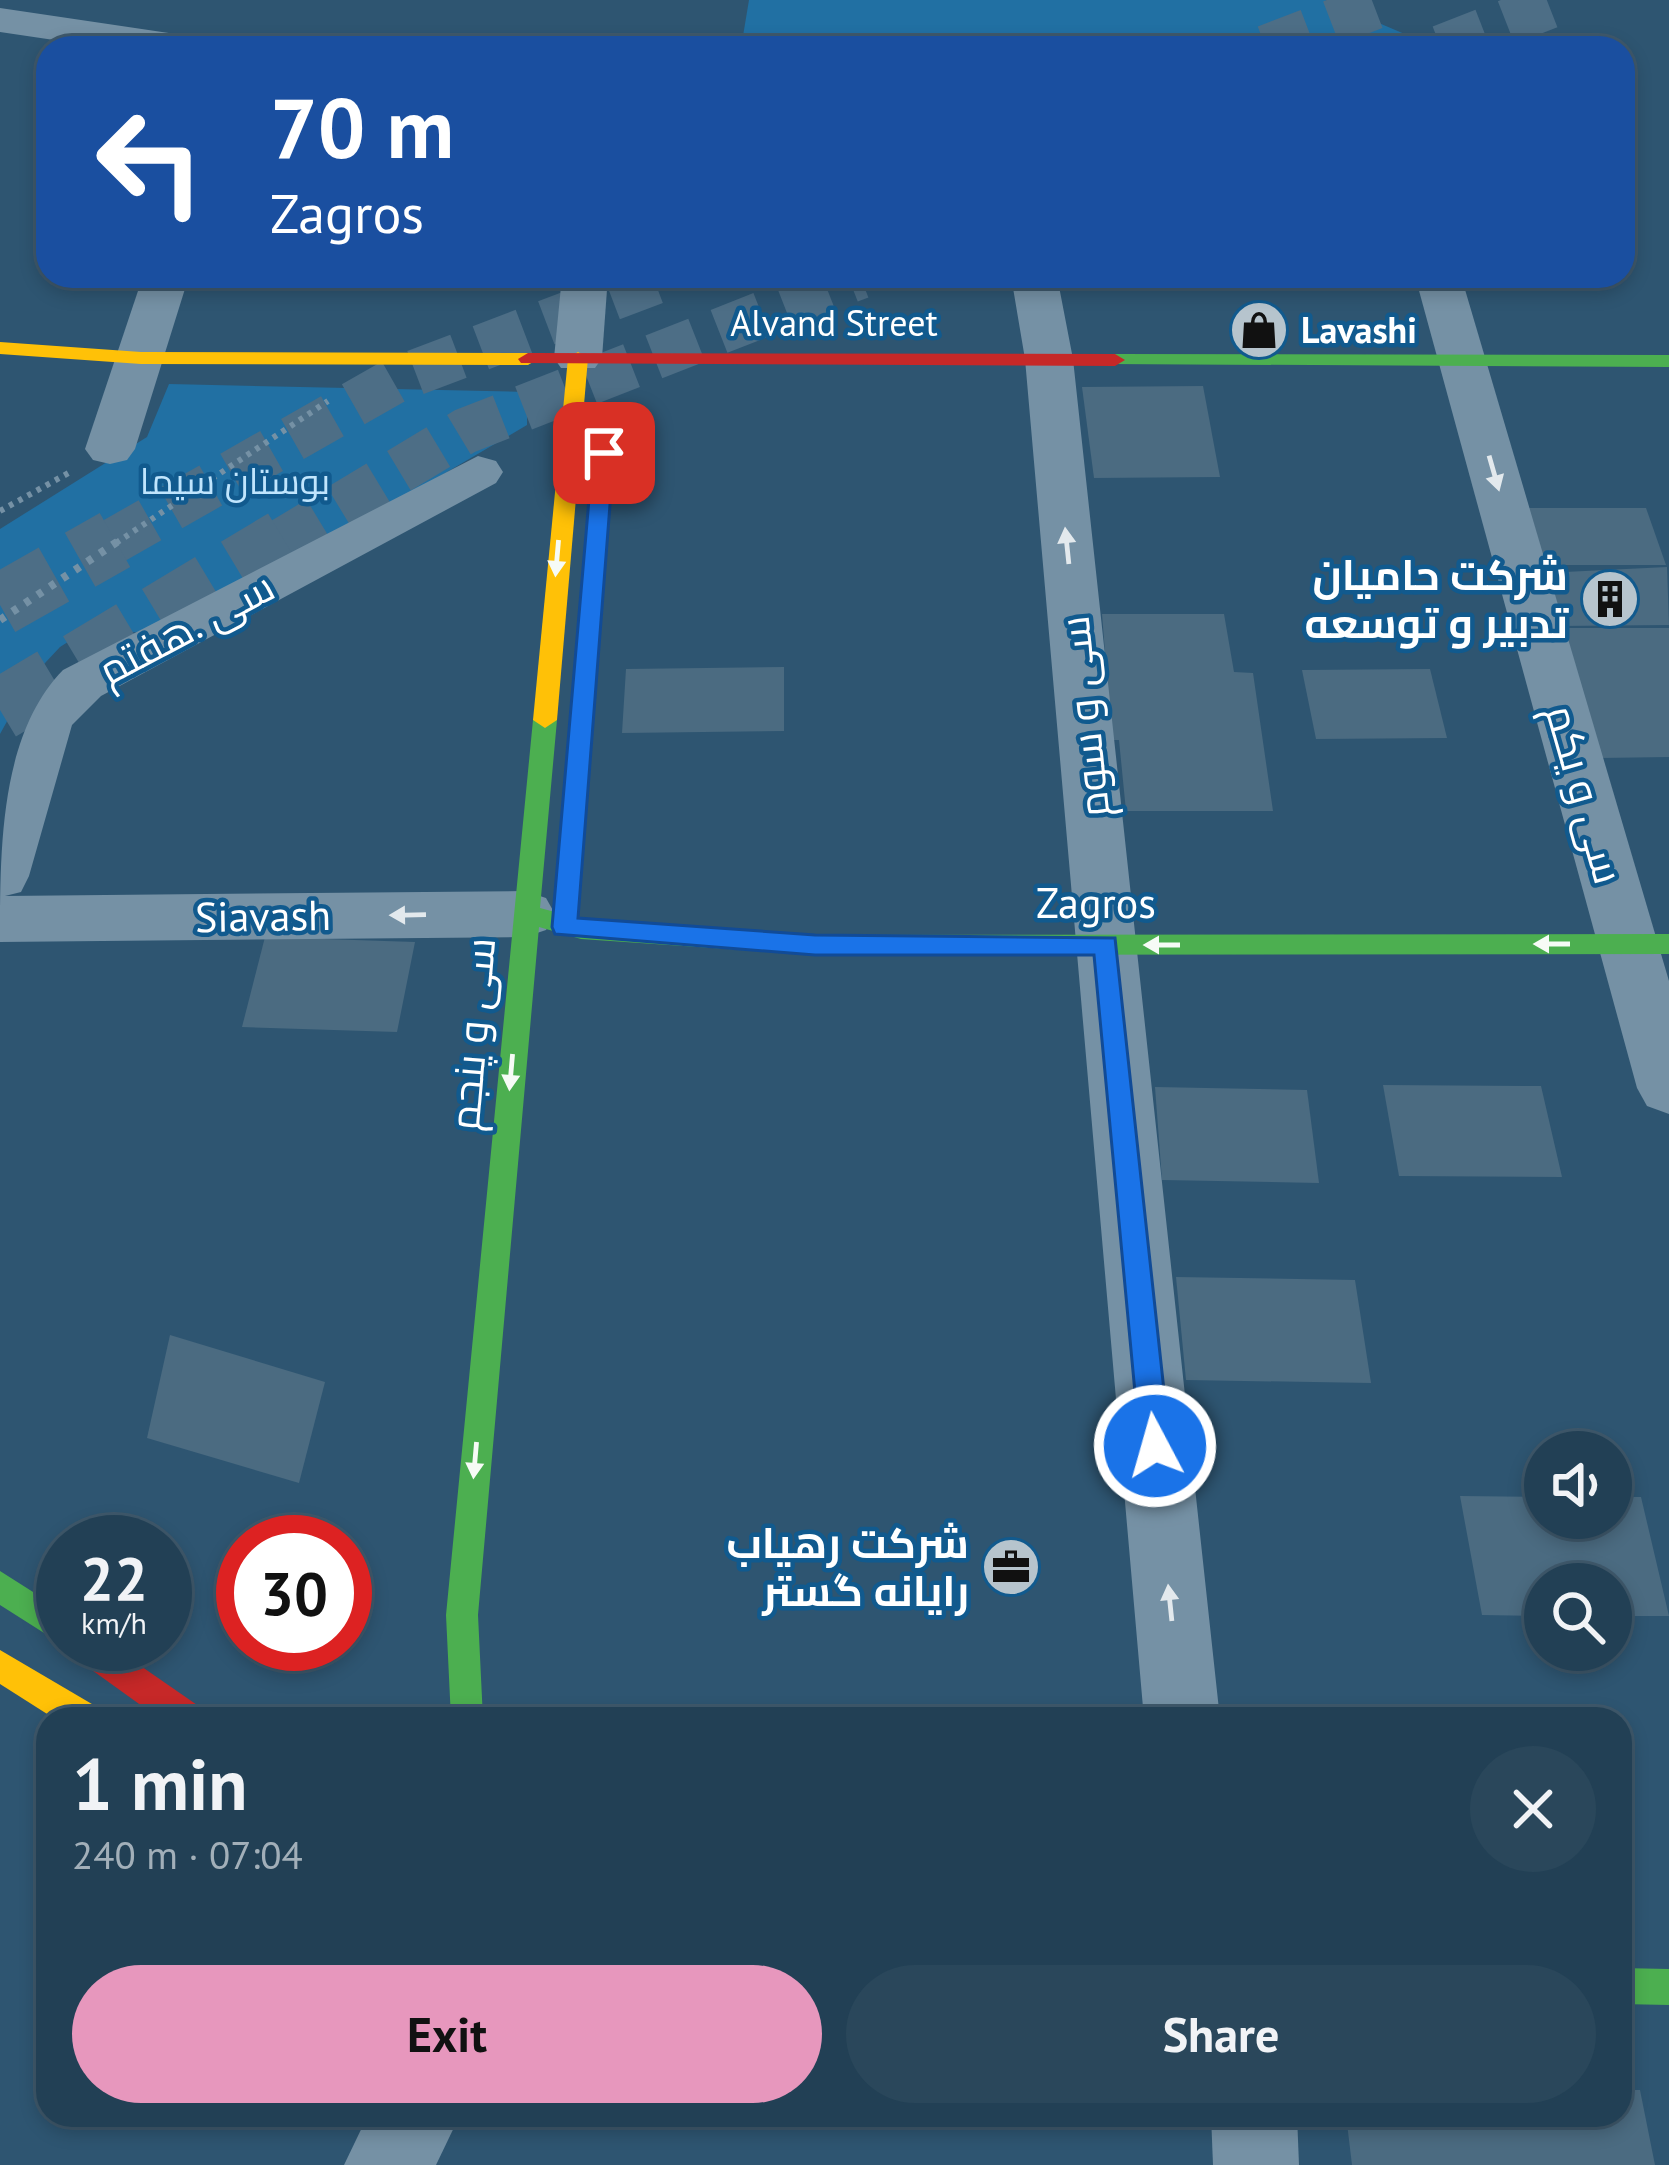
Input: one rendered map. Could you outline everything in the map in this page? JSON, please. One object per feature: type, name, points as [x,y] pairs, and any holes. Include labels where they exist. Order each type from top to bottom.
[{"type":"street","points":[[18,14],[128,36]]},
{"type":"street","points":[[110,449],[162,288]]},
{"type":"street","points":[[587,288],[600,366]]},
{"type":"street","name":"سی و سوم","points":[[1036,288],[1049,359],[1181,1707]]},
{"type":"street","name":"سی و یکم","points":[[1441,288],[1648,944],[1669,1088]]},
{"type":"street","name":"Alvand Street","points":[[0,348],[141,358],[394,358],[600,366],[1049,359],[1669,361]]},
{"type":"street","name":"سی و پنجم","points":[[465,1707],[461,1615],[515,1024],[552,914],[600,366]]},
{"type":"street","name":"سی .هفتم","points":[[0,876],[55,704],[82,683],[478,472]]},
{"type":"street","name":"Zagros","points":[[552,914],[815,945],[1648,944]]},
{"type":"street","name":"Siavash","points":[[0,919],[552,914]]},
{"type":"street","points":[[628,962],[815,945]]},
{"type":"street","points":[[515,1024],[549,994]]},
{"type":"street","points":[[0,1586],[36,1611]]},
{"type":"street","points":[[434,1694],[461,1615]]},
{"type":"street","points":[[0,1666],[66,1707]]},
{"type":"street","points":[[120,1671],[171,1707]]},
{"type":"street","points":[[1632,1986],[1669,1987]]},
{"type":"street","points":[[387,2165],[410,2127]]},
{"type":"street","points":[[1254,2127],[1256,2165]]},
{"type":"path","points":[[0,620],[394,358]]},
{"type":"path","points":[[0,511],[110,449]]},
{"type":"green space","points":[[749,0],[1325,0],[1409,36],[743,36]]},
{"type":"green space","name":"بوستان سیما","points":[[169,384],[527,392],[527,425],[372,516],[151,632],[82,633],[60,647],[31,678],[0,734],[0,529],[147,437]]},
{"type":"building","points":[[1203,386],[1220,477],[1094,478],[1082,387]]},
{"type":"building","points":[[1527,508],[1646,508],[1666,565],[1543,565]]},
{"type":"building","name":"شرکت حامیان تدبیر و توسعه","points":[[1667,567],[1669,625],[1558,626],[1544,573]]},
{"type":"building","points":[[1102,614],[1224,614],[1234,672],[1253,673],[1273,811],[1126,811],[1119,740],[1112,740]]},
{"type":"building","points":[[1563,628],[1669,628],[1669,757],[1600,758]]},
{"type":"building","points":[[784,667],[784,731],[622,733],[626,669]]},
{"type":"building","points":[[1430,669],[1447,738],[1316,739],[1302,670]]},
{"type":"building","points":[[265,937],[415,942],[397,1032],[242,1027]]},
{"type":"building","points":[[1383,1085],[1541,1086],[1562,1177],[1399,1176]]},
{"type":"building","points":[[1155,1087],[1307,1090],[1319,1183],[1162,1180]]},
{"type":"building","points":[[1176,1277],[1355,1280],[1371,1383],[1186,1380]]},
{"type":"building","points":[[170,1335],[325,1382],[299,1483],[147,1438]]},
{"type":"building","points":[[1460,1496],[1524,1497],[1524,1539],[1632,1539],[1632,1497],[1641,1497],[1669,1616],[1632,1616],[1632,1563],[1524,1563],[1524,1616],[1482,1615]]},
{"type":"building","points":[[1632,2090],[1640,2090],[1655,2165],[1352,2165],[1347,2127],[1632,2127]]},
{"type":"tunnel","points":[[1297,36],[1391,0]]},
{"type":"tunnel","points":[[1472,36],[1564,0]]},
{"type":"tunnel","points":[[110,543],[396,380],[638,288]]},
{"type":"tunnel","points":[[281,542],[465,431],[829,288]]},
{"type":"tunnel","points":[[0,605],[115,540]]},
{"type":"tunnel","points":[[0,710],[281,542]]},
{"type":"traffic: fast","points":[[1115,360],[1669,361]]},
{"type":"traffic: fast","points":[[466,1707],[462,1615],[545,720]]},
{"type":"traffic: fast","points":[[525,914],[581,929],[815,945],[1669,944]]},
{"type":"traffic: fast","points":[[0,1586],[36,1611]]},
{"type":"traffic: fast","points":[[1632,1986],[1669,1987]]},
{"type":"traffic: slow","points":[[0,348],[141,358],[528,359]]},
{"type":"traffic: slow","points":[[545,720],[578,358]]},
{"type":"traffic: slow","points":[[0,1666],[66,1707]]},
{"type":"traffic: jam","points":[[528,359],[1115,360]]},
{"type":"traffic: jam","points":[[120,1671],[171,1707]]},
{"type":"place","name":"Lavashi","points":[[1259,330]]},
{"type":"place","name":"شرکت حامیان تدبیر و توسعه","points":[[1610,599]]},
{"type":"place","name":"شرکت رهیاب رایانه گستر","points":[[1011,1567]]},
{"type":"route","points":[[604,453],[565,927],[815,945],[1106,945],[1155,1446]]}]
